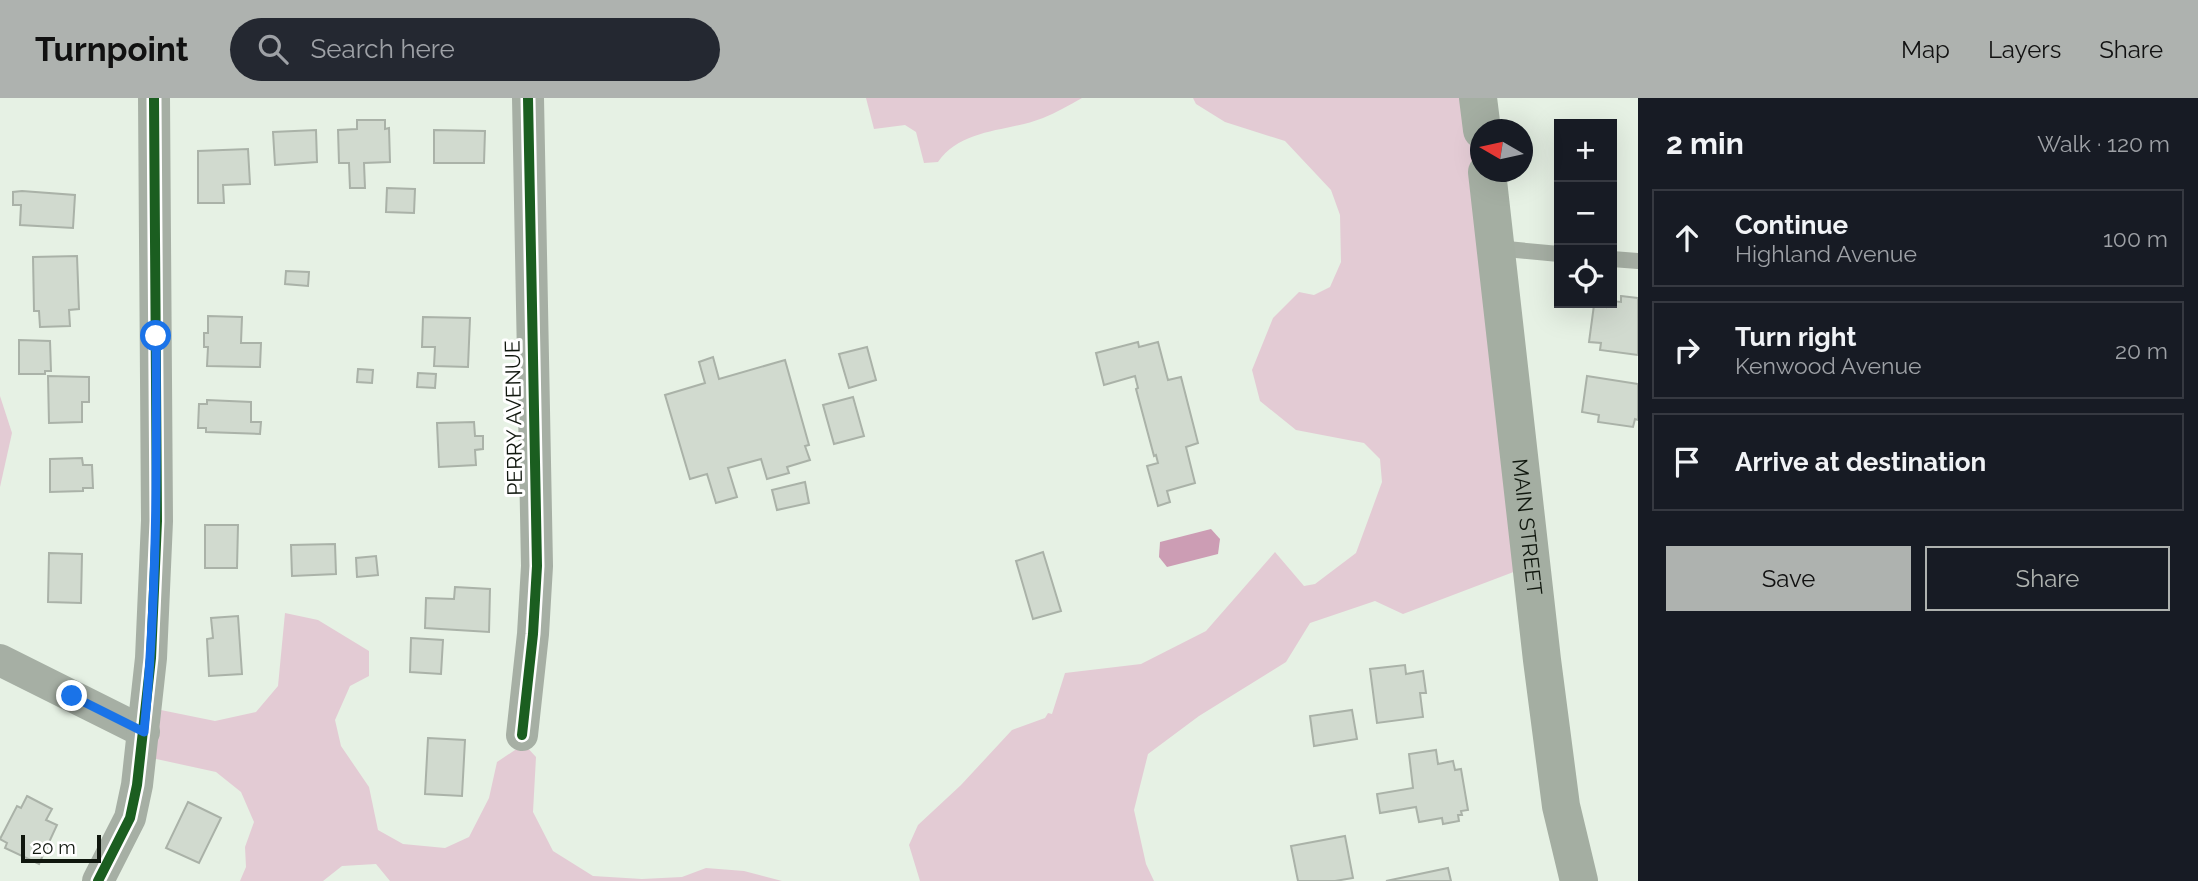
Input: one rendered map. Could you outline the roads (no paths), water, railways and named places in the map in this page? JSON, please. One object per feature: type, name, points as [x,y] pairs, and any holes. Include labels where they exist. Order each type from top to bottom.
[{"type":"main road","points":[[1478,98],[1481,119]]},
{"type":"main road","name":"MAIN STREET","points":[[1488,182],[1542,660],[1562,806],[1579,881]]},
{"type":"street","points":[[98,881],[130,818],[144,732],[151,658],[157,521],[155,98]]},
{"type":"street","name":"PERRY AVENUE","points":[[522,735],[537,565],[528,98]]},
{"type":"street","points":[[0,660],[144,732]]},
{"type":"lane","points":[[1496,248],[1554,254]]},
{"type":"lane","points":[[1617,259],[1638,261]]}]
